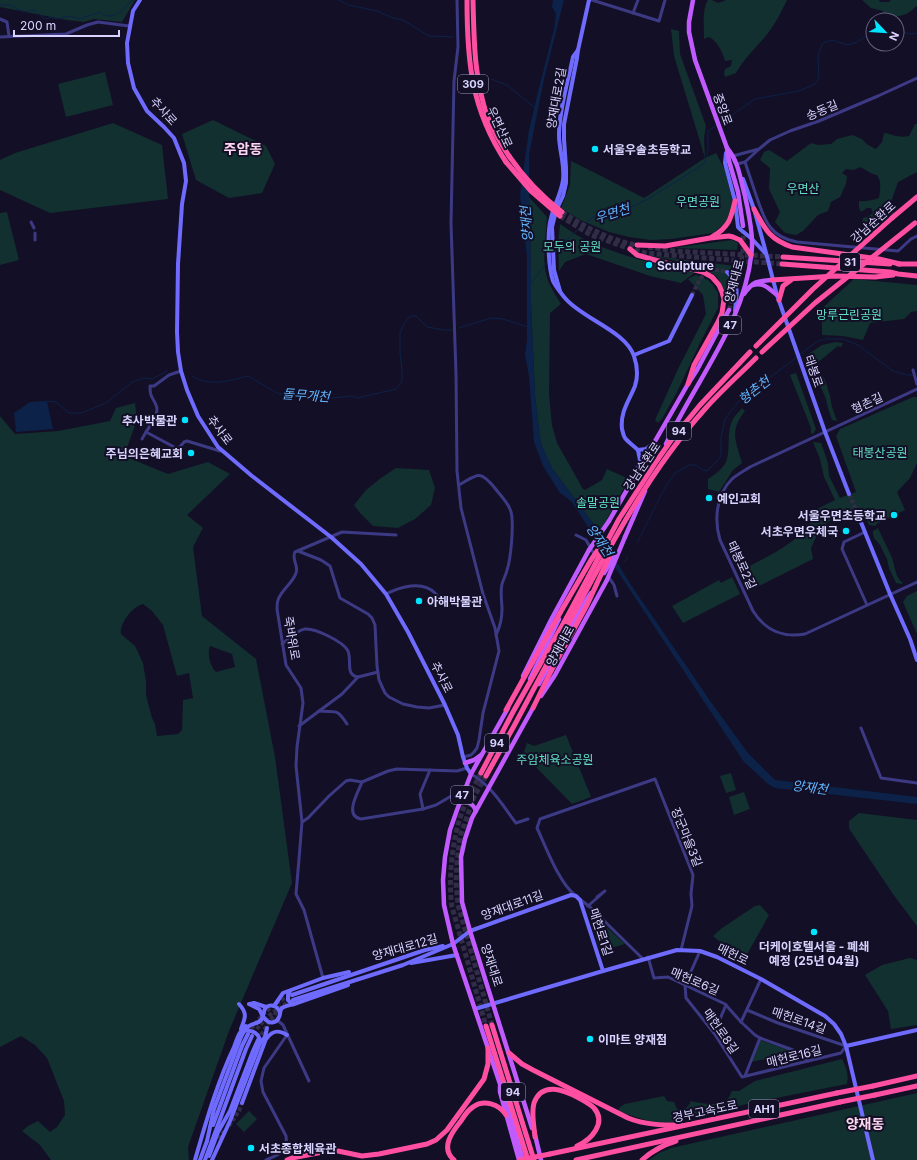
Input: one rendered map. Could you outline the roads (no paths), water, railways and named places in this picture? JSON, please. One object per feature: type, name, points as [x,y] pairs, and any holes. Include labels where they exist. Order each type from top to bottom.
[{"type":"highway","name":"우면산로","points":[[467,0],[469,59],[475,90],[484,120],[506,162],[531,191],[561,214],[532,186],[517,168],[494,132],[488,118],[481,95],[475,60],[474,0]]},
{"type":"highway","name":"강남순환로","points":[[756,346],[813,289],[917,197]]},
{"type":"highway","points":[[710,238],[720,232],[729,223],[735,201]]},
{"type":"highway","points":[[754,209],[763,226],[770,235],[784,244],[798,248],[879,259],[900,264]]},
{"type":"highway","name":"강남순환로","points":[[762,352],[815,303],[916,222]]},
{"type":"highway","points":[[637,245],[665,246],[729,236],[742,242],[751,255]]},
{"type":"highway","points":[[630,249],[637,255],[703,272],[712,277],[719,285],[724,299],[722,313],[694,365],[688,384]]},
{"type":"highway","name":"31","points":[[783,257],[873,264],[917,264]]},
{"type":"highway","name":"31","points":[[782,264],[890,272],[917,276]]},
{"type":"highway","points":[[772,280],[835,276],[875,277],[898,274]]},
{"type":"highway","points":[[778,298],[783,286],[792,279]]},
{"type":"highway","name":"강남순환로","points":[[569,618],[619,519],[638,487],[672,439],[700,405],[750,352]]},
{"type":"highway","name":"강남순환로","points":[[513,712],[625,521],[654,476],[681,439],[705,410],[756,358]]},
{"type":"highway","points":[[506,710],[591,560],[619,519]]},
{"type":"highway","points":[[533,708],[551,671],[587,605],[625,521]]},
{"type":"highway","name":"양재대로","points":[[513,712],[483,774],[514,726],[569,618]]},
{"type":"highway","name":"94","points":[[528,1160],[489,1025],[534,1160]]},
{"type":"highway","points":[[286,1160],[333,1150],[358,1155],[374,1155],[423,1145],[433,1141],[444,1133],[482,1082],[488,1067],[488,1048]]},
{"type":"highway","points":[[509,1053],[522,1064],[628,1118],[639,1122],[653,1124],[692,1125]]},
{"type":"highway","name":"경부고속도로","points":[[521,1160],[692,1125],[917,1076]]},
{"type":"highway","name":"경부고속도로","points":[[576,1160],[917,1086]]},
{"type":"highway","points":[[535,1137],[533,1110],[536,1100],[543,1092],[550,1089],[558,1089],[569,1093],[590,1105],[595,1109],[598,1115],[599,1122],[596,1131],[583,1143],[561,1152]]},
{"type":"highway","points":[[454,1160],[448,1152],[449,1140],[452,1133],[471,1108],[479,1104],[488,1103],[501,1108],[506,1115]]},
{"type":"highway","points":[[642,1160],[659,1147],[696,1134]]},
{"type":"main road","name":"중앙로","points":[[693,0],[689,22],[689,32],[695,60],[727,148],[729,162],[738,192],[743,226]]},
{"type":"main road","name":"양재대로","points":[[541,1160],[462,902],[461,856],[472,818],[533,708],[555,675],[607,580],[669,438],[724,339],[742,297],[748,276],[752,239],[748,209],[739,170],[733,156],[727,148]]},
{"type":"main road","points":[[742,297],[750,286],[756,282],[772,280]]},
{"type":"main road","points":[[750,286],[757,284],[764,285],[769,288],[778,298]]},
{"type":"main road","name":"양재대로","points":[[521,1160],[504,1092],[457,955],[444,905],[443,880],[450,830],[471,774],[506,710],[530,659],[588,551],[609,521],[697,370],[728,310]]},
{"type":"main road","points":[[514,726],[549,668],[583,605],[621,546]]},
{"type":"main road","points":[[513,712],[575,588],[588,551]]},
{"type":"main road","points":[[466,765],[478,758],[487,747]]},
{"type":"main road","points":[[460,802],[471,802],[476,811]]},
{"type":"main road","points":[[500,1084],[500,1092],[506,1115],[521,1160]]},
{"type":"street","name":"추사로","points":[[140,0],[133,11],[127,43],[128,63],[134,88],[147,111],[174,138],[184,163],[186,181],[182,204],[177,282],[178,352],[181,371],[198,416],[222,451],[331,537],[361,564],[386,594],[408,632],[445,705],[458,735],[463,757],[471,774]]},
{"type":"street","points":[[457,0],[458,41],[454,81],[451,223],[456,374],[457,471],[461,508],[483,594],[495,628],[499,651],[483,714],[479,740],[474,752],[471,755],[463,757]]},
{"type":"street","name":"양재대로2길","points":[[634,355],[620,337],[574,306],[557,288],[552,271],[551,248],[553,222],[563,196],[566,183],[564,124],[578,50],[590,0],[658,21],[665,0]]},
{"type":"street","points":[[633,13],[638,0]]},
{"type":"street","points":[[608,5],[610,1]]},
{"type":"street","points":[[0,19],[7,22],[9,36]]},
{"type":"street","points":[[0,37],[66,34],[86,25],[98,22],[129,26]]},
{"type":"street","name":"송동길","points":[[733,156],[759,149],[770,140],[790,131],[819,122],[917,78]]},
{"type":"street","points":[[727,148],[725,163],[735,201],[738,226],[766,253]]},
{"type":"street","points":[[737,164],[745,162],[759,149]]},
{"type":"street","points":[[745,162],[764,219],[773,230],[784,238],[797,242],[898,251],[911,239],[917,236]]},
{"type":"street","name":"태봉로","points":[[739,170],[754,209],[778,298],[825,432],[849,494]]},
{"type":"street","points":[[31,222],[34,228]]},
{"type":"street","points":[[35,233],[35,240]]},
{"type":"street","points":[[728,272],[736,281],[737,286],[738,293],[735,313]]},
{"type":"street","points":[[636,475],[640,460],[638,450],[624,437],[621,423],[624,409],[635,385],[636,369],[634,355],[669,341],[692,295]]},
{"type":"street","points":[[913,370],[917,384]]},
{"type":"street","points":[[142,440],[157,413],[156,404],[150,394],[150,386],[154,386],[169,375],[181,371]]},
{"type":"street","name":"형촌길","points":[[825,432],[917,389]]},
{"type":"street","points":[[146,432],[176,448],[179,448],[184,442],[187,441],[222,451]]},
{"type":"street","name":"태봉로2길","points":[[825,432],[750,467],[732,479],[721,496],[716,520],[720,540],[758,618],[770,629],[779,633],[795,636],[805,634],[917,582]]},
{"type":"street","points":[[638,450],[646,449],[654,444]]},
{"type":"street","points":[[459,485],[474,476],[482,476],[488,480],[506,502],[511,512],[512,522],[510,559],[502,584],[501,625],[496,635]]},
{"type":"street","points":[[856,510],[910,639],[917,660]]},
{"type":"street","points":[[298,551],[342,532],[396,535]]},
{"type":"street","points":[[865,532],[844,542],[842,549],[867,605]]},
{"type":"street","points":[[576,535],[586,540],[614,585],[617,596]]},
{"type":"street","points":[[298,551],[326,562],[330,566],[340,598],[368,614],[372,618],[375,626],[379,680],[385,693],[389,697],[403,704],[417,707],[429,708],[445,705]]},
{"type":"street","name":"죽바위로","points":[[298,551],[293,555],[298,569],[296,576],[281,594],[278,600],[277,609],[286,665],[301,688],[303,703],[299,726],[296,766],[302,822],[296,894],[304,910],[323,978]]},
{"type":"street","points":[[386,594],[406,586],[415,586],[435,593],[443,604]]},
{"type":"street","points":[[282,644],[306,628],[330,636],[345,646],[350,661],[350,672],[354,676],[358,677]]},
{"type":"street","points":[[299,726],[342,694],[358,677],[378,672]]},
{"type":"street","points":[[319,711],[338,712],[347,724]]},
{"type":"street","points":[[862,728],[881,778],[917,783]]},
{"type":"street","points":[[302,822],[346,781],[350,780],[362,782],[388,771],[398,769],[457,771],[466,765]]},
{"type":"street","points":[[423,810],[420,794],[430,770]]},
{"type":"street","points":[[471,774],[482,780],[489,787],[516,824],[528,819]]},
{"type":"street","name":"장군마을3길","points":[[575,895],[566,886],[560,876],[537,828],[540,819],[655,779],[693,875],[690,894],[692,906],[681,950]]},
{"type":"street","points":[[362,782],[353,803],[352,811],[355,816],[361,819],[423,810],[436,805],[453,794],[463,792]]},
{"type":"street","points":[[588,906],[605,891]]},
{"type":"street","points":[[575,895],[643,959]]},
{"type":"street","name":"양재대로11길","points":[[454,944],[470,931],[567,896],[575,895]]},
{"type":"street","name":"매헌로1길","points":[[580,900],[603,971]]},
{"type":"street","name":"양재대로12길","points":[[280,1012],[282,1008],[294,1002],[403,965],[454,944]]},
{"type":"street","name":"양재대로12길","points":[[291,993],[425,950],[454,944]]},
{"type":"street","name":"매헌로","points":[[475,1009],[648,957],[681,950],[700,950],[761,979],[825,1016],[834,1024],[846,1046],[873,1160]]},
{"type":"street","points":[[685,985],[700,950]]},
{"type":"street","points":[[403,965],[457,955]]},
{"type":"street","name":"매헌로6길","points":[[648,957],[654,978],[668,977],[726,1005],[755,1036],[793,1050],[808,1061]]},
{"type":"street","points":[[274,1006],[283,993],[291,993],[323,978],[369,968]]},
{"type":"street","points":[[741,1022],[761,979]]},
{"type":"street","name":"매헌로8길","points":[[685,985],[686,998],[714,1033],[743,1077]]},
{"type":"street","points":[[291,993],[288,995],[288,1000],[291,1003],[294,1002]]},
{"type":"street","points":[[211,1151],[218,1132],[230,1111],[252,1051],[265,1037],[268,1026],[279,1018],[280,1012],[277,1007],[266,1007],[254,1003],[248,1004],[259,1009],[265,1019],[272,1022]]},
{"type":"street","points":[[207,1142],[214,1109],[243,1030],[246,1017],[239,1004]]},
{"type":"street","points":[[714,1033],[726,1005]]},
{"type":"street","points":[[195,1160],[213,1102],[230,1055],[243,1030],[260,1021],[266,1007]]},
{"type":"street","name":"매헌로14길","points":[[747,1010],[778,1023],[846,1046]]},
{"type":"street","points":[[277,1020],[283,1025],[309,1081]]},
{"type":"street","points":[[242,1103],[267,1038],[267,1028]]},
{"type":"street","points":[[212,1160],[230,1121],[260,1039],[256,1033],[243,1030]]},
{"type":"street","points":[[846,1046],[917,1030]]},
{"type":"street","points":[[267,1038],[276,1031],[287,1035]]},
{"type":"street","points":[[200,1160],[242,1046],[250,1035],[206,1160]]},
{"type":"street","points":[[266,1160],[284,1150],[286,1136],[263,1092],[260,1080],[264,1068],[287,1035]]},
{"type":"street","points":[[743,1077],[760,1038]]},
{"type":"street","name":"매헌로16길","points":[[743,1077],[841,1054],[846,1046]]},
{"type":"street","points":[[206,1160],[218,1139]]},
{"type":"water","name":"양재천","points":[[553,0],[564,0],[544,79],[529,155],[531,303],[535,396],[541,443],[552,468],[595,526],[629,582],[713,705],[748,753],[775,780],[917,797],[917,804],[775,788],[768,784],[744,762],[571,501],[560,493],[543,466],[534,442],[529,376],[525,355],[527,340],[527,257],[520,195],[529,130],[554,29],[556,14],[552,7]]},
{"type":"water","points":[[47,401],[53,429],[16,432],[14,413],[30,402]]},
{"type":"waterway","points":[[0,5],[11,5],[26,12],[32,10],[36,11],[46,19],[50,17],[57,19],[70,16],[79,19],[100,12],[107,16],[115,15],[133,0]]},
{"type":"waterway","points":[[338,0],[349,5],[377,11],[393,18],[403,20],[429,36],[453,37]]},
{"type":"waterway","name":"우면천","points":[[905,33],[917,33]]},
{"type":"waterway","name":"우면천","points":[[721,123],[755,99],[799,91],[815,84],[819,78],[818,55],[823,43],[832,40],[848,45],[865,37]]},
{"type":"waterway","points":[[491,79],[507,85],[535,108]]},
{"type":"waterway","name":"우면천","points":[[555,252],[560,245],[593,217],[620,212],[648,199],[704,164],[708,151],[708,131],[716,126]]},
{"type":"waterway","name":"우면천","points":[[530,285],[547,262]]},
{"type":"waterway","name":"돌무개천","points":[[192,376],[212,382],[227,381],[248,376],[277,393],[285,395],[308,393],[323,399],[352,396],[357,398],[396,389],[402,382],[400,333],[410,316],[416,316],[427,327],[452,330]]},
{"type":"waterway","name":"돌무개천","points":[[459,328],[491,318],[503,319],[528,327]]},
{"type":"waterway","name":"형촌천","points":[[799,355],[818,341],[825,339],[843,339],[858,345],[893,371],[913,375]]},
{"type":"waterway","name":"형촌천","points":[[637,543],[664,489],[675,473],[690,465],[696,465],[707,471],[721,456],[721,438],[725,419],[738,402],[797,357]]},
{"type":"waterway","name":"돌무개천","points":[[47,401],[56,402],[69,413],[81,413],[106,403],[132,382],[144,378],[152,379],[167,371]]},
{"type":"waterway","name":"형촌천","points":[[624,562],[628,557]]},
{"type":"tunnel","points":[[562,212],[580,223],[609,237],[640,246]]},
{"type":"tunnel","points":[[560,216],[591,235],[646,253],[782,264]]},
{"type":"tunnel","points":[[729,310],[742,260],[743,230]]},
{"type":"tunnel","points":[[648,247],[674,251],[783,257]]},
{"type":"tunnel","points":[[692,295],[701,278],[709,271],[720,270],[727,272]]},
{"type":"tunnel","points":[[849,494],[856,510]]},
{"type":"tunnel","points":[[481,773],[461,815],[453,849],[450,885],[452,907],[486,1026]]},
{"type":"tunnel","points":[[486,776],[474,797],[460,837],[456,883],[458,905],[492,1025]]},
{"type":"tunnel","points":[[248,1034],[257,1021],[267,1011],[285,998],[292,995]]},
{"type":"tunnel","points":[[253,1034],[270,1015],[291,1001]]},
{"type":"tunnel","points":[[258,1040],[278,1010]]},
{"type":"tunnel","points":[[229,1126],[239,1111],[242,1103]]},
{"type":"tunnel","points":[[219,1139],[224,1131]]},
{"type":"place","name":"서울우솔초등학교","points":[[595,149]]},
{"type":"place","name":"Sculpture","points":[[649,265]]},
{"type":"place","name":"추사박물관","points":[[185,420]]},
{"type":"place","name":"주님의은혜교회","points":[[191,453]]},
{"type":"place","name":"예인교회","points":[[709,498]]},
{"type":"place","name":"서울우면초등학교","points":[[894,515]]},
{"type":"place","name":"서초우면우체국","points":[[846,531]]},
{"type":"place","name":"아해박물관","points":[[419,601]]},
{"type":"place","name":"더케이호텔서울 - 폐쇄 예정 (25년 04월)","points":[[814,932]]},
{"type":"place","name":"이마트 양재점","points":[[590,1039]]},
{"type":"place","name":"서초종합체육관","points":[[251,1148]]},
{"type":"district","name":"주암동","points":[[243,148]]},
{"type":"district","name":"양재동","points":[[865,1123]]},
{"type":"park label","name":"우면산","points":[[803,188]]},
{"type":"park label","name":"우면공원","points":[[698,201]]},
{"type":"park label","name":"모두의 공원","points":[[572,246]]},
{"type":"park label","name":"망루근린공원","points":[[849,314]]},
{"type":"park label","name":"태봉산공원","points":[[880,452]]},
{"type":"park label","name":"솔말공원","points":[[598,502]]},
{"type":"park label","name":"주암체육소공원","points":[[555,759]]}]
